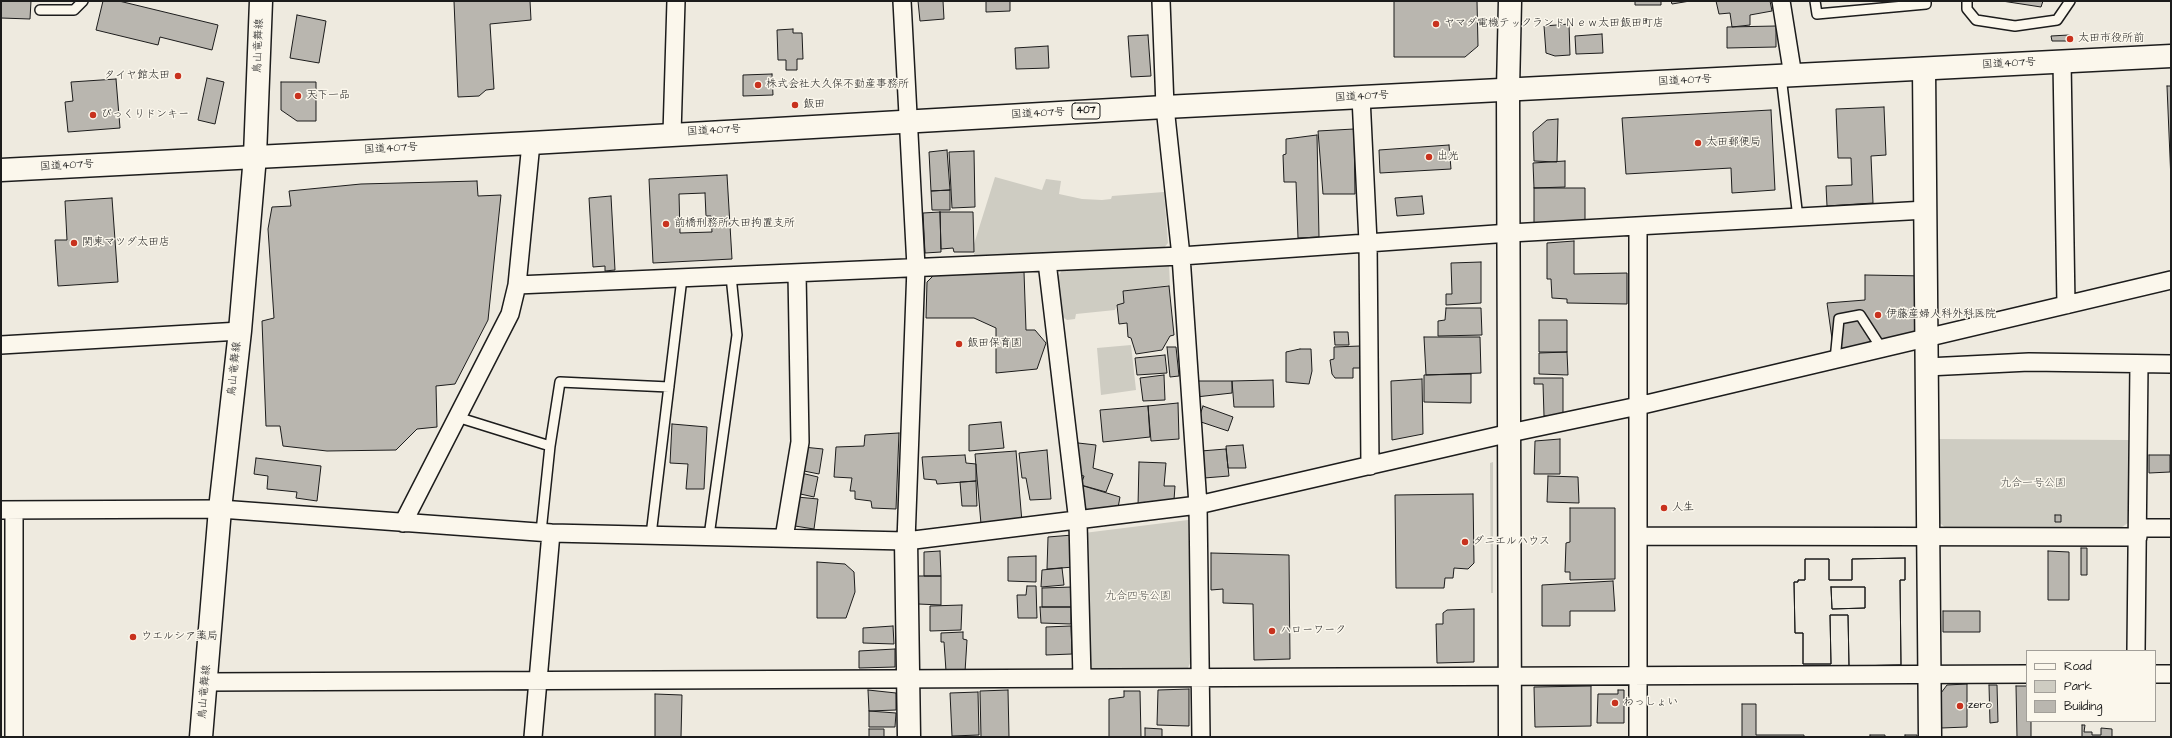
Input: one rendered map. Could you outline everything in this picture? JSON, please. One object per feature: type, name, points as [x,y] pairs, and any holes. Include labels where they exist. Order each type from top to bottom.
[{"type":"main road","name":"鳥山竜舞線","points":[[201,737],[220,508],[240,331],[255,156],[261,1]]},
{"type":"main road","points":[[1510,1],[1508,89],[1510,233],[1510,737]]},
{"type":"main road","name":"国道407号","points":[[1,170],[532,143],[1165,107],[2171,56]]},
{"type":"main road","points":[[1924,69],[1927,338],[1926,536],[1930,737]]},
{"type":"main road","points":[[906,541],[909,737]]},
{"type":"street","points":[[672,134],[676,1]]},
{"type":"street","points":[[902,1],[916,267],[906,541]]},
{"type":"street","points":[[1161,1],[1165,107],[1181,256],[1198,505],[1199,678],[1201,737]]},
{"type":"street","points":[[1781,1],[1787,76]]},
{"type":"street","points":[[2062,61],[2066,305]]},
{"type":"street","points":[[1361,97],[1368,242],[1370,466]]},
{"type":"street","points":[[403,523],[510,314],[517,285],[532,143]]},
{"type":"street","points":[[517,285],[1181,256],[1510,233],[1638,228],[1926,210]]},
{"type":"street","points":[[1638,228],[1638,737]]},
{"type":"street","points":[[1047,262],[1078,522],[1082,678]]},
{"type":"street","points":[[784,538],[800,442],[797,273]]},
{"type":"street","points":[[14,737],[8,510],[220,508],[546,533],[906,541],[1078,522],[1198,505],[1510,433],[1638,406],[2171,280]]},
{"type":"street","points":[[1,345],[240,331]]},
{"type":"street","points":[[1927,367],[2029,362],[2171,364]]},
{"type":"street","points":[[2136,650],[2139,364]]},
{"type":"street","points":[[1638,536],[1926,536],[2138,533],[2171,528]]},
{"type":"street","points":[[533,737],[539,681],[546,533]]},
{"type":"street","points":[[205,682],[908,680],[1637,674],[2026,674]]},
{"type":"street","points":[[2156,674],[2171,674]]},
{"type":"lane","points":[[40,10],[74,10],[83,1]]},
{"type":"lane","points":[[1815,1],[1817,14],[1926,4],[1926,1]]},
{"type":"lane","points":[[1967,1],[1967,9],[1976,20],[2014,26],[2057,20],[2070,1]]},
{"type":"lane","points":[[1787,76],[1798,218]]},
{"type":"lane","points":[[709,536],[737,336],[731,276]]},
{"type":"lane","points":[[651,535],[682,278]]},
{"type":"lane","points":[[1835,360],[1839,319],[1860,315],[1882,349]]},
{"type":"lane","points":[[546,533],[550,446],[560,382],[669,387]]},
{"type":"lane","points":[[457,417],[550,446]]},
{"type":"green space","points":[[995,177],[1042,190],[1046,179],[1061,181],[1059,194],[1082,199],[1102,200],[1111,199],[1112,196],[1164,192],[1168,243],[1163,249],[974,257],[974,244]]},
{"type":"green space","points":[[1164,264],[1169,265],[1170,285],[1123,291],[1124,303],[1117,305],[1115,310],[1076,314],[1075,319],[1067,320],[1061,316],[1057,278],[1062,270]]},
{"type":"green space","points":[[1131,345],[1136,390],[1101,395],[1097,348]]},
{"type":"green space","name":"九合一号公園","points":[[1937,439],[2129,440],[2128,523],[2122,527],[1946,528],[1937,521]]},
{"type":"green space","points":[[1493,462],[1493,593],[1491,593],[1490,463]]},
{"type":"green space","name":"九合四号公園","points":[[1188,520],[1191,661],[1187,670],[1088,670],[1084,533]]},
{"type":"building","points":[[1,1],[31,1],[30,19],[1,18]]},
{"type":"building","points":[[103,1],[119,1],[218,25],[212,50],[160,37],[158,45],[96,30]]},
{"type":"building","points":[[454,1],[530,1],[531,20],[490,24],[494,89],[486,90],[479,96],[458,97]]},
{"type":"building","points":[[918,1],[943,1],[944,19],[920,21]]},
{"type":"building","points":[[986,1],[1010,1],[1010,11],[986,12]]},
{"type":"building","name":"ヤマダ電機テックランドＮｅｗ太田飯田町店","points":[[1394,1],[1477,1],[1478,46],[1465,57],[1394,57]]},
{"type":"building","points":[[1635,1],[1661,1],[1661,5],[1635,5]]},
{"type":"building","points":[[1671,1],[1690,1],[1672,4]]},
{"type":"building","points":[[1716,1],[1770,1],[1772,11],[1750,15],[1750,25],[1732,27],[1730,13],[1719,14]]},
{"type":"building","points":[[2002,1],[2043,1],[2041,7]]},
{"type":"building","points":[[297,15],[326,21],[319,63],[290,58]]},
{"type":"building","points":[[1569,24],[1570,55],[1555,56],[1546,53],[1544,26]]},
{"type":"building","points":[[1776,26],[1776,47],[1727,48],[1727,27]]},
{"type":"building","points":[[793,29],[793,33],[802,33],[803,59],[797,59],[797,70],[786,70],[786,60],[778,60],[777,30]]},
{"type":"building","points":[[1602,34],[1603,53],[1576,54],[1575,36]]},
{"type":"building","points":[[1148,35],[1151,76],[1131,77],[1128,36]]},
{"type":"building","points":[[2069,35],[2069,41],[2052,41],[2051,36]]},
{"type":"building","points":[[1048,46],[1049,68],[1016,69],[1015,48]]},
{"type":"building","points":[[772,74],[773,95],[743,96],[743,75]]},
{"type":"building","points":[[207,78],[224,82],[215,124],[198,120]]},
{"type":"building","name":"びっくりドンキー","points":[[116,79],[120,128],[68,132],[65,102],[73,101],[71,82]]},
{"type":"building","name":"天下一品","points":[[281,82],[316,82],[316,121],[297,121],[281,110]]},
{"type":"building","points":[[2167,86],[2171,86],[2171,181]]},
{"type":"building","points":[[1884,107],[1886,155],[1871,156],[1873,203],[1827,206],[1826,186],[1852,185],[1851,158],[1838,158],[1836,109]]},
{"type":"building","name":"太田郵便局","points":[[1771,110],[1775,190],[1732,193],[1731,168],[1626,174],[1622,118]]},
{"type":"building","points":[[1558,119],[1557,162],[1534,161],[1533,132],[1547,120]]},
{"type":"building","points":[[1354,129],[1355,194],[1323,194],[1318,131]]},
{"type":"building","points":[[1317,135],[1319,237],[1298,238],[1296,182],[1284,182],[1283,155],[1286,154],[1286,139]]},
{"type":"building","points":[[1449,145],[1451,169],[1380,173],[1379,150]]},
{"type":"building","points":[[947,150],[950,190],[931,191],[929,152]]},
{"type":"building","points":[[974,151],[975,207],[952,208],[949,152]]},
{"type":"building","points":[[1565,161],[1565,187],[1534,188],[1533,163]]},
{"type":"building","name":"前橋刑務所大田拘置支所","points":[[727,175],[732,259],[653,263],[649,179]],"holes":[[[705,193],[706,216],[711,216],[712,232],[680,233],[679,194]]]},
{"type":"building","points":[[477,181],[478,196],[501,195],[488,320],[455,384],[436,386],[437,427],[417,429],[396,450],[327,451],[283,446],[280,426],[266,426],[262,321],[274,318],[268,229],[272,207],[291,206],[289,191],[361,184]]},
{"type":"building","points":[[1534,188],[1585,188],[1585,223],[1534,224]]},
{"type":"building","points":[[950,190],[950,210],[932,210],[931,191]]},
{"type":"building","points":[[611,196],[615,270],[605,271],[605,266],[593,267],[589,198]]},
{"type":"building","points":[[1422,196],[1424,214],[1397,216],[1395,198]]},
{"type":"building","points":[[112,198],[118,282],[58,286],[55,240],[67,240],[65,201]]},
{"type":"building","points":[[940,212],[941,252],[925,253],[923,213]]},
{"type":"building","points":[[940,212],[973,212],[974,252],[954,252],[953,248],[941,249]]},
{"type":"building","points":[[1574,241],[1574,274],[1627,273],[1627,304],[1567,303],[1567,299],[1552,298],[1551,279],[1547,279],[1547,243]]},
{"type":"building","points":[[1481,262],[1481,303],[1446,305],[1446,294],[1452,294],[1451,263]]},
{"type":"building","points":[[937,272],[1024,272],[1026,330],[1035,330],[1046,343],[1037,369],[996,373],[996,328],[974,318],[926,318],[927,282]]},
{"type":"building","name":"伊藤産婦人科外科医院","points":[[1865,275],[1926,276],[1927,338],[1835,360],[1827,303],[1865,300]]},
{"type":"building","points":[[1169,286],[1174,335],[1170,336],[1162,350],[1136,354],[1131,338],[1128,337],[1127,323],[1119,324],[1117,305],[1124,303],[1123,291]]},
{"type":"building","points":[[1446,308],[1481,308],[1482,335],[1438,336],[1438,321],[1445,320]]},
{"type":"building","points":[[1539,320],[1567,320],[1567,352],[1539,352]]},
{"type":"building","points":[[1334,332],[1348,332],[1349,345],[1335,345]]},
{"type":"building","points":[[1424,337],[1480,337],[1481,373],[1426,375]]},
{"type":"building","points":[[1360,346],[1360,368],[1353,368],[1353,378],[1335,378],[1332,374],[1330,360],[1334,359],[1334,347]]},
{"type":"building","points":[[1167,347],[1176,347],[1179,376],[1170,377]]},
{"type":"building","points":[[1300,349],[1311,349],[1312,371],[1309,384],[1286,382],[1286,352]]},
{"type":"building","points":[[1567,352],[1568,375],[1539,374],[1539,353]]},
{"type":"building","points":[[1165,355],[1167,373],[1137,375],[1135,358]]},
{"type":"building","points":[[1471,374],[1471,403],[1424,402],[1424,375]]},
{"type":"building","points":[[1164,375],[1165,400],[1143,401],[1140,378]]},
{"type":"building","points":[[1534,378],[1563,378],[1563,416],[1544,416],[1543,384],[1534,384]]},
{"type":"building","points":[[1422,379],[1423,434],[1392,440],[1391,381]]},
{"type":"building","points":[[1273,380],[1274,407],[1234,407],[1232,381]]},
{"type":"building","points":[[1196,381],[1232,381],[1232,393],[1196,397]]},
{"type":"building","points":[[1178,403],[1179,439],[1151,441],[1148,406]]},
{"type":"building","points":[[1148,406],[1150,437],[1103,442],[1100,410]]},
{"type":"building","points":[[1203,406],[1233,417],[1228,431],[1198,421]]},
{"type":"building","points":[[1001,422],[1004,448],[969,451],[969,425]]},
{"type":"building","points":[[672,424],[707,427],[704,489],[686,489],[688,464],[670,463]]},
{"type":"building","points":[[899,433],[896,509],[872,508],[871,501],[855,499],[855,491],[850,491],[852,478],[834,477],[836,447],[864,446],[865,435]]},
{"type":"building","points":[[1560,439],[1560,474],[1534,474],[1535,441]]},
{"type":"building","points":[[1078,443],[1096,445],[1093,468],[1113,474],[1106,492],[1081,485],[1084,476],[1079,475],[1071,467]]},
{"type":"building","points":[[1243,445],[1246,468],[1228,468],[1226,446]]},
{"type":"building","points":[[803,447],[823,449],[819,474],[799,470]]},
{"type":"building","points":[[1226,449],[1229,476],[1204,478],[1201,451]]},
{"type":"building","points":[[1047,450],[1051,499],[1030,500],[1026,478],[1022,478],[1019,453]]},
{"type":"building","points":[[1016,451],[1022,522],[981,524],[975,454]]},
{"type":"building","points":[[965,455],[966,463],[976,464],[976,481],[937,484],[936,480],[924,479],[922,457]]},
{"type":"building","points":[[2149,455],[2170,455],[2170,472],[2149,473]]},
{"type":"building","points":[[256,458],[321,466],[317,501],[296,498],[297,492],[267,489],[268,476],[254,474]]},
{"type":"building","points":[[1139,462],[1166,463],[1164,486],[1175,486],[1174,500],[1138,506]]},
{"type":"building","points":[[801,473],[818,477],[814,497],[796,493]]},
{"type":"building","points":[[1548,476],[1578,477],[1579,503],[1547,502]]},
{"type":"building","points":[[976,481],[977,506],[962,506],[960,482]]},
{"type":"building","points":[[1077,484],[1120,497],[1117,513],[1078,511]]},
{"type":"building","points":[[1473,494],[1474,563],[1468,569],[1454,568],[1453,578],[1445,578],[1444,588],[1396,588],[1395,495]]},
{"type":"building","points":[[797,497],[818,499],[814,529],[795,526]]},
{"type":"building","points":[[1570,508],[1615,508],[1615,579],[1570,580],[1570,572],[1565,572],[1566,543],[1570,542]]},
{"type":"building","points":[[2055,515],[2061,515],[2061,522],[2055,522]]},
{"type":"building","points":[[1073,535],[1074,567],[1047,569],[1048,537]]},
{"type":"building","points":[[2081,548],[2087,548],[2087,575],[2081,575]]},
{"type":"building","points":[[940,551],[941,576],[924,576],[924,552]]},
{"type":"building","points":[[2048,551],[2069,552],[2069,600],[2048,600]]},
{"type":"building","name":"ハローワーク","points":[[1211,553],[1289,555],[1290,659],[1254,660],[1253,604],[1223,603],[1223,589],[1211,590]]},
{"type":"building","points":[[1036,556],[1036,582],[1008,581],[1008,557]]},
{"type":"building","points":[[1905,558],[1905,580],[1900,580],[1901,665],[1849,666],[1848,615],[1830,615],[1831,664],[1803,664],[1803,633],[1795,633],[1794,582],[1798,582],[1798,580],[1805,580],[1805,559],[1829,559],[1829,580],[1852,580],[1852,559]],"holes":[[[1831,587],[1865,587],[1865,608],[1832,609]]]},
{"type":"building","points":[[1905,558],[1905,580],[1900,580],[1901,665],[1849,666],[1848,615],[1830,615],[1831,664],[1803,664],[1803,633],[1795,633],[1794,582],[1798,582],[1798,580],[1805,580],[1805,559],[1829,559],[1829,580],[1852,580],[1852,559]]},
{"type":"building","points":[[817,562],[845,564],[854,572],[855,592],[846,618],[817,618]]},
{"type":"building","points":[[1062,568],[1064,585],[1041,587],[1042,570]]},
{"type":"building","points":[[918,576],[941,576],[941,605],[918,604]]},
{"type":"building","points":[[1613,581],[1615,611],[1570,611],[1570,626],[1542,626],[1542,585]]},
{"type":"building","points":[[1027,586],[1036,586],[1037,618],[1018,618],[1017,595],[1026,595]]},
{"type":"building","points":[[1072,587],[1071,607],[1042,607],[1042,588]]},
{"type":"building","points":[[1831,587],[1865,587],[1865,608],[1832,609]]},
{"type":"building","points":[[962,605],[961,630],[930,631],[930,606]]},
{"type":"building","points":[[1040,607],[1071,607],[1071,624],[1041,623]]},
{"type":"building","points":[[1474,609],[1474,662],[1437,663],[1436,624],[1443,624],[1443,613],[1447,610]]},
{"type":"building","points":[[1943,611],[1980,611],[1980,632],[1943,632]]},
{"type":"building","points":[[893,626],[894,644],[863,643],[863,628]]},
{"type":"building","points":[[1071,626],[1072,654],[1046,655],[1046,627]]},
{"type":"building","points":[[963,632],[963,639],[967,640],[965,672],[946,671],[944,642],[941,642],[941,633]]},
{"type":"building","points":[[895,649],[895,667],[859,668],[859,651]]},
{"type":"building","points":[[1967,684],[1967,727],[1941,728],[1941,693],[1947,685]]},
{"type":"building","points":[[1989,685],[1997,685],[1998,722],[1990,723]]},
{"type":"building","points":[[1591,686],[1591,726],[1535,727],[1534,687]]},
{"type":"building","points":[[2016,686],[2026,686],[2026,722],[2031,722],[2031,737],[2017,737]]},
{"type":"building","points":[[1189,689],[1189,726],[1157,725],[1158,690]]},
{"type":"building","points":[[868,690],[896,693],[896,710],[869,711]]},
{"type":"building","points":[[1008,690],[1009,737],[981,737],[980,691]]},
{"type":"building","points":[[1618,690],[1624,690],[1624,723],[1597,723],[1598,694],[1618,694]]},
{"type":"building","points":[[1124,691],[1140,691],[1141,737],[1109,737],[1109,699],[1124,697]]},
{"type":"building","points":[[978,692],[979,735],[952,736],[950,693]]},
{"type":"building","points":[[655,694],[682,695],[681,737],[655,737]]},
{"type":"building","points":[[1742,704],[1756,704],[1756,735],[1804,735],[1804,737],[1742,737]]},
{"type":"building","points":[[869,711],[896,713],[895,727],[869,727]]},
{"type":"building","points":[[2082,725],[2085,725],[2084,732],[2092,732],[2092,735],[2101,735],[2101,728],[2112,729],[2112,737],[2082,737]]},
{"type":"building","points":[[1145,728],[1162,729],[1162,737],[1145,737]]},
{"type":"building","points":[[869,729],[884,729],[884,737],[869,737]]},
{"type":"building","points":[[1870,735],[1885,735],[1885,737],[1870,737]]},
{"type":"building","points":[[1905,735],[1917,735],[1917,737],[1905,737]]},
{"type":"place","name":"ヤマダ電機テックランドＮｅｗ太田飯田町店","points":[[1436,24]]},
{"type":"place","name":"太田市役所前","points":[[2070,39]]},
{"type":"place","name":"タイヤ館太田","points":[[178,76]]},
{"type":"place","name":"株式会社大久保不動産事務所","points":[[758,85]]},
{"type":"place","name":"天下一品","points":[[298,96]]},
{"type":"place","name":"飯田","points":[[795,105]]},
{"type":"place","name":"びっくりドンキー","points":[[93,115]]},
{"type":"place","name":"太田郵便局","points":[[1698,143]]},
{"type":"place","name":"出光","points":[[1429,157]]},
{"type":"place","name":"前橋刑務所大田拘置支所","points":[[666,224]]},
{"type":"place","name":"関東マツダ太田店","points":[[74,243]]},
{"type":"place","name":"伊藤産婦人科外科医院","points":[[1878,315]]},
{"type":"place","name":"飯田保育園","points":[[959,344]]},
{"type":"place","name":"人生","points":[[1664,508]]},
{"type":"place","name":"ダニエルハウス","points":[[1465,542]]},
{"type":"place","name":"ハローワーク","points":[[1272,631]]},
{"type":"place","name":"ウエルシア薬局","points":[[133,637]]},
{"type":"place","name":"わっしょい","points":[[1615,703]]},
{"type":"place","name":"zero","points":[[1960,706]]}]
